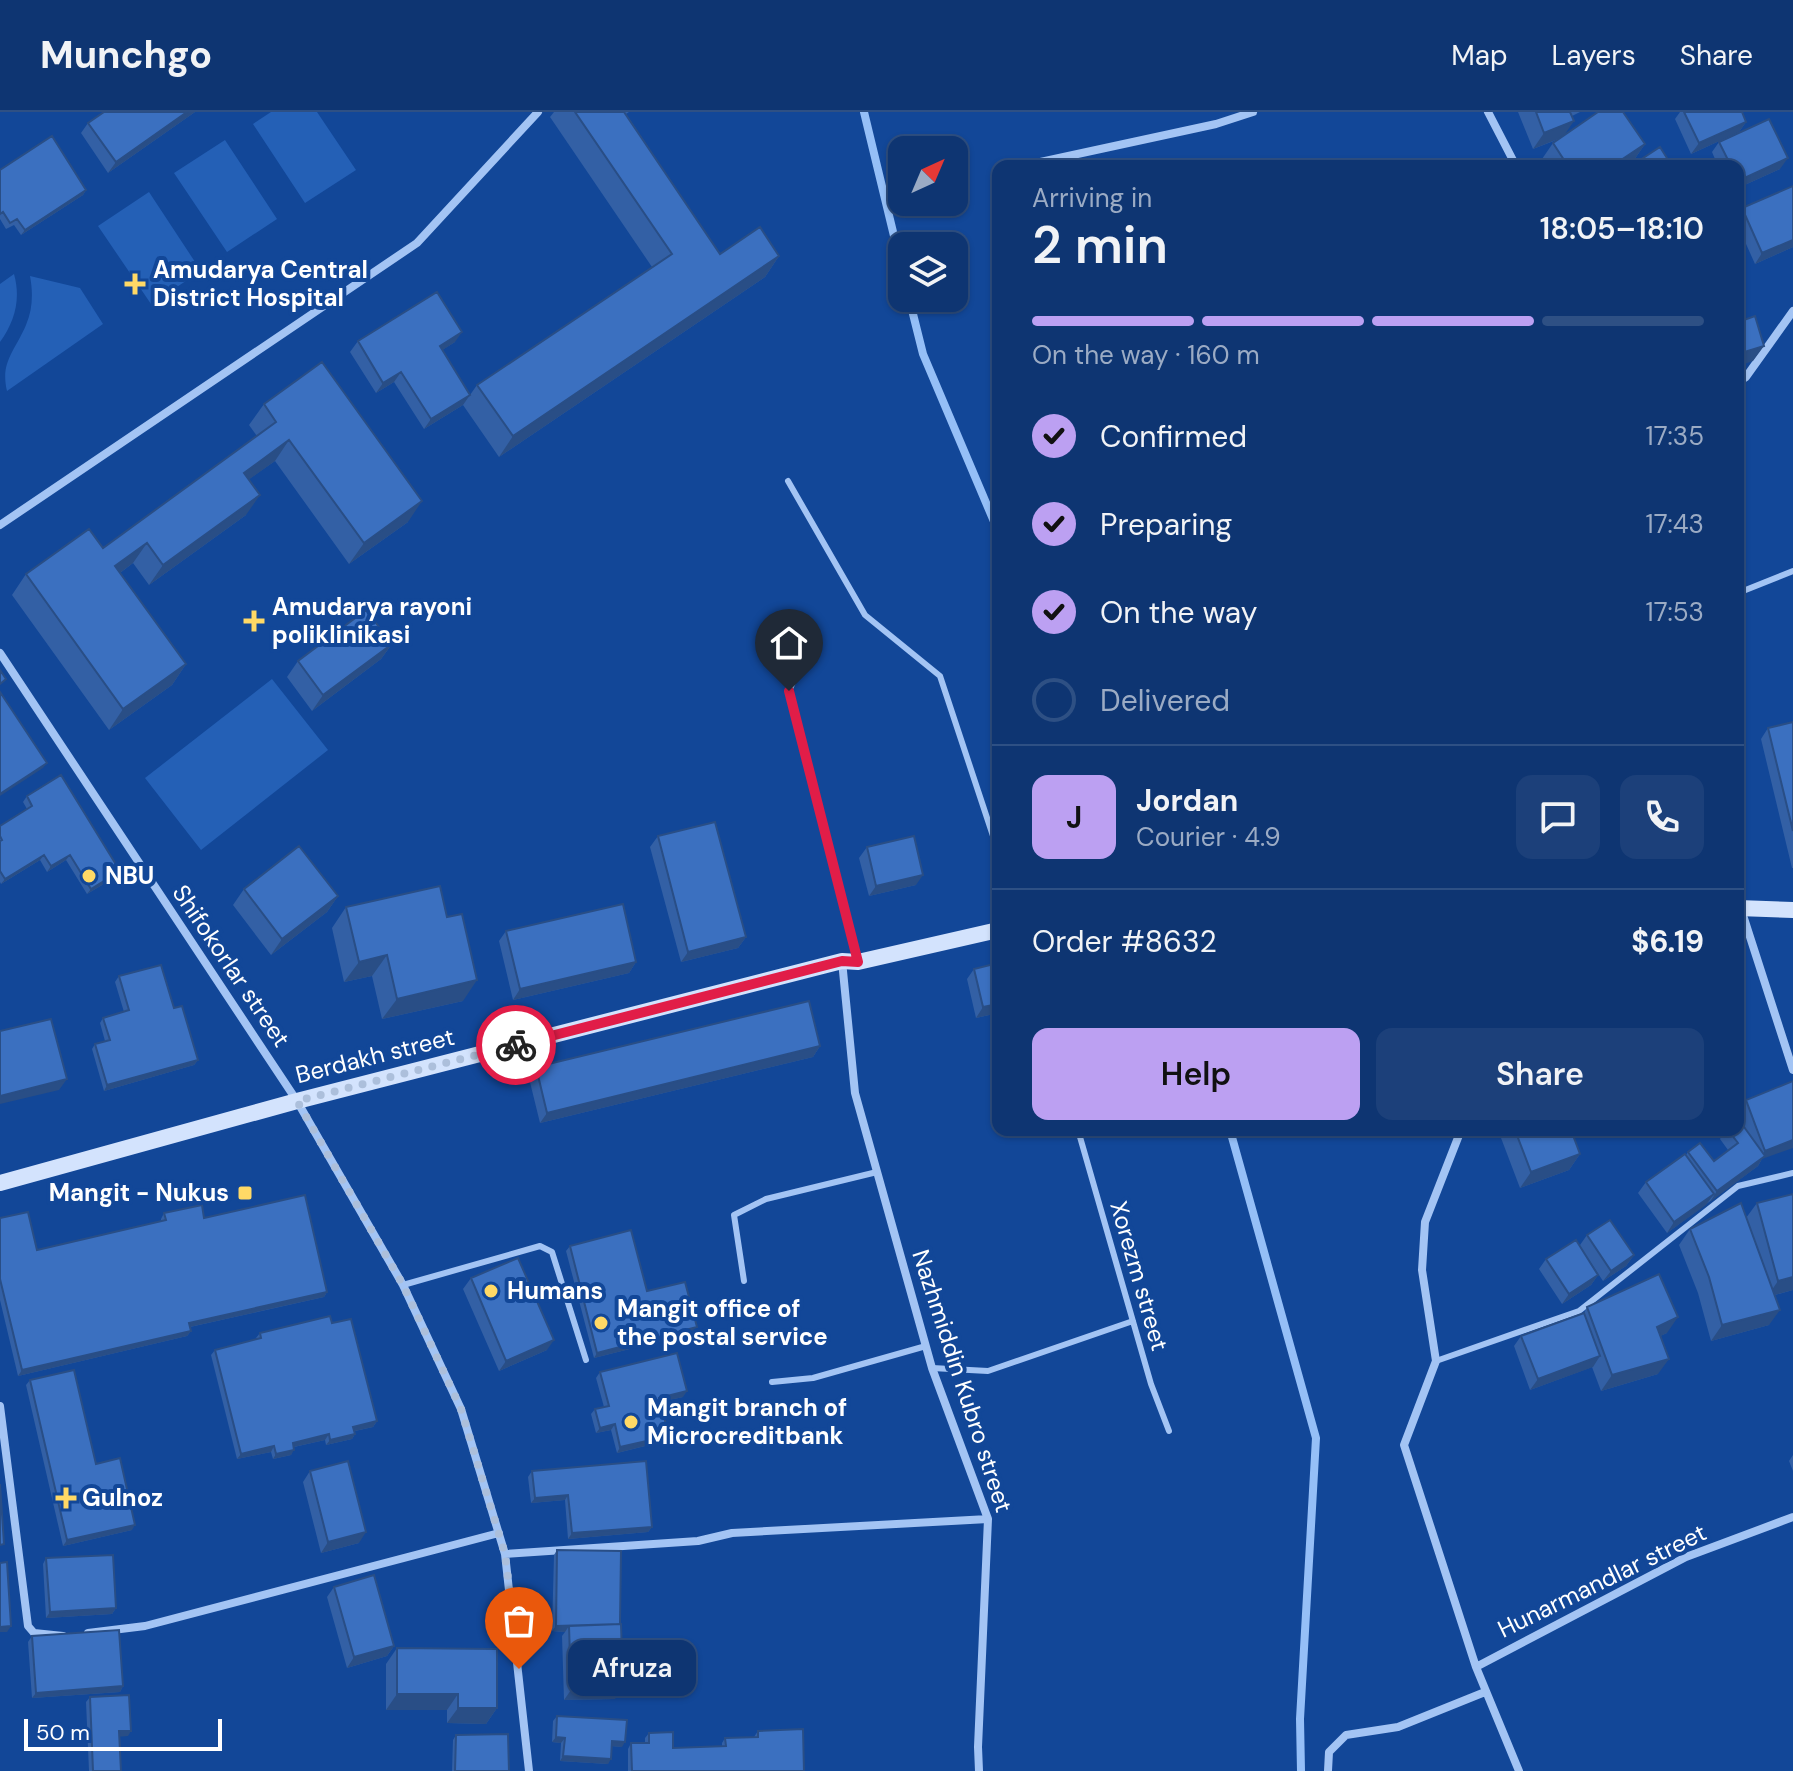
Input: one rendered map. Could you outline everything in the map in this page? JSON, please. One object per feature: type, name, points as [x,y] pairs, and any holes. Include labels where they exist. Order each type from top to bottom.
[{"type":"main road","points":[[1744,908],[1793,910]]},
{"type":"main road","name":"Berdakh street","points":[[0,1183],[297,1101],[850,962],[992,931]]},
{"type":"street","points":[[0,525],[417,243],[538,112]]},
{"type":"street","points":[[1050,160],[1216,124],[1253,112]]},
{"type":"street","points":[[1488,112],[1513,160]]},
{"type":"street","points":[[1744,378],[1793,311]]},
{"type":"street","name":"Shifokorlar street","points":[[0,653],[297,1101],[403,1285],[461,1409],[505,1554],[529,1771]]},
{"type":"street","points":[[1744,920],[1793,1070]]},
{"type":"street","name":"Nazhmiddin Kubro street","points":[[850,962],[855,1093],[932,1368],[988,1519],[979,1771]]},
{"type":"street","name":"Hunarmandlar street","points":[[1459,1136],[1425,1222],[1422,1270],[1436,1361],[1404,1445],[1476,1667],[1519,1771]]},
{"type":"street","points":[[0,1406],[28,1626],[34,1633],[61,1636],[145,1626],[499,1533]]},
{"type":"street","name":"Hunarmandlar street","points":[[1476,1667],[1686,1557],[1793,1517]]},
{"type":"street","points":[[505,1554],[698,1541],[732,1533],[988,1519]]},
{"type":"street","points":[[1328,1771],[1329,1752],[1346,1735],[1398,1727],[1485,1692]]},
{"type":"lane","points":[[788,481],[865,615],[940,676],[992,833]]},
{"type":"lane","points":[[1744,591],[1793,571]]},
{"type":"lane","name":"Nazhmiddin Kubro street","points":[[806,653],[789,691],[850,962]]},
{"type":"lane","name":"Xorezm street","points":[[1080,1136],[1151,1384],[1169,1431]]},
{"type":"lane","points":[[744,1281],[734,1215],[766,1199],[877,1172]]},
{"type":"lane","points":[[1436,1361],[1579,1311],[1738,1186],[1793,1173]]},
{"type":"lane","points":[[403,1285],[540,1246],[552,1252],[586,1360]]},
{"type":"lane","points":[[932,1368],[988,1371],[1133,1321]]},
{"type":"lane","points":[[772,1382],[813,1378],[926,1346]]},
{"type":"shaded area","points":[[271,112],[317,112],[356,170],[305,203],[253,124]]},
{"type":"shaded area","points":[[225,140],[277,219],[227,252],[174,173]]},
{"type":"shaded area","points":[[149,192],[201,271],[151,304],[98,226]]},
{"type":"shaded area","points":[[14,274],[17,292],[15,310],[0,342],[0,284]]},
{"type":"shaded area","points":[[30,276],[80,288],[103,324],[7,391],[7,364],[30,313]]},
{"type":"shaded area","points":[[272,679],[328,750],[201,850],[145,778]]},
{"type":"building","points":[[104,112],[187,112],[116,162],[88,123]]},
{"type":"building","points":[[575,112],[624,112],[720,254],[760,227],[779,256],[513,436],[477,385],[672,254]]},
{"type":"building","points":[[1536,112],[1570,112],[1574,121],[1544,133]]},
{"type":"building","points":[[1598,112],[1623,112],[1645,144],[1621,160],[1564,160],[1553,143]]},
{"type":"building","points":[[1684,112],[1742,112],[1746,122],[1699,143]]},
{"type":"building","points":[[1769,119],[1788,158],[1744,178],[1744,160],[1728,160],[1719,142]]},
{"type":"building","points":[[52,136],[86,190],[25,230],[17,219],[10,223],[3,212],[0,214],[0,170]]},
{"type":"building","points":[[1660,147],[1668,160],[1640,160]]},
{"type":"building","points":[[1793,186],[1793,240],[1762,253],[1744,207]]},
{"type":"building","points":[[437,292],[462,332],[440,346],[470,395],[431,419],[401,372],[383,383],[358,341]]},
{"type":"building","points":[[1755,316],[1764,346],[1744,352],[1744,320]]},
{"type":"building","points":[[322,362],[422,501],[364,543],[289,440],[244,473],[260,495],[163,565],[147,543],[115,566],[186,664],[123,709],[26,574],[89,529],[103,548],[276,422],[264,404]]},
{"type":"building","points":[[366,610],[392,644],[323,695],[298,661]]},
{"type":"building","points":[[0,670],[6,679],[0,684]]},
{"type":"building","points":[[0,692],[47,763],[0,794]]},
{"type":"building","points":[[1793,722],[1793,831],[1768,728]]},
{"type":"building","points":[[61,775],[120,871],[91,889],[70,855],[51,866],[44,855],[5,879],[0,871],[0,826],[32,806],[27,796]]},
{"type":"building","points":[[715,822],[746,937],[688,952],[658,836]]},
{"type":"building","points":[[914,836],[923,875],[876,886],[867,847]]},
{"type":"building","points":[[299,846],[338,896],[282,939],[244,889]]},
{"type":"building","points":[[440,886],[447,917],[462,914],[477,980],[397,999],[387,955],[359,962],[346,907]]},
{"type":"building","points":[[623,904],[636,962],[520,989],[506,931]]},
{"type":"building","points":[[992,964],[992,1005],[983,1007],[974,969]]},
{"type":"building","points":[[161,965],[174,1008],[182,1006],[198,1060],[107,1085],[95,1044],[110,1040],[103,1018],[129,1010],[119,976]]},
{"type":"building","points":[[809,1001],[820,1046],[547,1113],[536,1067]]},
{"type":"building","points":[[51,1019],[67,1079],[0,1096],[0,1031]]},
{"type":"building","points":[[1793,1081],[1793,1140],[1765,1151],[1746,1100]]},
{"type":"building","points":[[1744,1127],[1765,1156],[1717,1191],[1688,1152],[1700,1143],[1714,1161],[1738,1143],[1733,1136],[1744,1136]]},
{"type":"building","points":[[1517,1136],[1573,1136],[1580,1154],[1531,1172]]},
{"type":"building","points":[[1685,1154],[1714,1194],[1674,1222],[1646,1182]]},
{"type":"building","points":[[1793,1194],[1793,1277],[1778,1281],[1757,1203]]},
{"type":"building","points":[[305,1195],[327,1292],[189,1323],[191,1331],[22,1370],[0,1279],[0,1218],[28,1212],[37,1250],[166,1220],[164,1213],[202,1205],[204,1218]]},
{"type":"building","points":[[1741,1203],[1780,1310],[1722,1325],[1709,1277],[1690,1229]]},
{"type":"building","points":[[1610,1220],[1634,1255],[1611,1271],[1587,1235]]},
{"type":"building","points":[[631,1230],[647,1291],[685,1282],[697,1327],[597,1353],[570,1246]]},
{"type":"building","points":[[1576,1240],[1598,1275],[1569,1294],[1546,1259]]},
{"type":"building","points":[[518,1258],[554,1340],[506,1361],[471,1278]]},
{"type":"building","points":[[1659,1274],[1678,1317],[1657,1327],[1669,1359],[1612,1375],[1587,1307]]},
{"type":"building","points":[[1584,1313],[1600,1356],[1538,1379],[1521,1336]]},
{"type":"building","points":[[330,1316],[332,1323],[351,1319],[377,1421],[353,1427],[355,1434],[330,1440],[329,1434],[293,1443],[294,1450],[276,1454],[274,1446],[241,1454],[215,1350],[261,1338],[260,1333]]},
{"type":"building","points":[[677,1353],[687,1391],[659,1398],[669,1436],[620,1447],[615,1424],[600,1428],[595,1409],[609,1406],[600,1372]]},
{"type":"building","points":[[74,1370],[96,1464],[120,1458],[135,1525],[67,1540],[30,1380]]},
{"type":"building","points":[[348,1461],[366,1532],[328,1542],[310,1471]]},
{"type":"building","points":[[646,1461],[652,1527],[572,1533],[568,1495],[535,1498],[532,1471]]},
{"type":"building","points":[[0,1484],[4,1544],[0,1545]]},
{"type":"building","points":[[557,1550],[621,1551],[620,1624],[556,1626]]},
{"type":"building","points":[[113,1555],[116,1608],[50,1612],[46,1558]]},
{"type":"building","points":[[7,1562],[11,1626],[0,1627],[0,1563]]},
{"type":"building","points":[[374,1575],[394,1646],[354,1657],[334,1587]]},
{"type":"building","points":[[621,1624],[623,1688],[571,1690],[569,1626]]},
{"type":"building","points":[[119,1630],[123,1686],[36,1693],[32,1636]]},
{"type":"building","points":[[397,1648],[497,1649],[497,1708],[458,1708],[458,1694],[397,1694]]},
{"type":"building","points":[[129,1695],[131,1731],[119,1731],[121,1771],[93,1771],[90,1697]]},
{"type":"building","points":[[557,1716],[627,1720],[625,1742],[612,1741],[611,1759],[563,1756],[565,1738],[556,1737]]},
{"type":"building","points":[[803,1729],[804,1771],[632,1771],[631,1743],[649,1743],[649,1733],[673,1732],[673,1748],[726,1746],[725,1738],[758,1737],[758,1731]]},
{"type":"building","points":[[508,1734],[509,1771],[455,1771],[456,1735]]},
{"type":"waterway","points":[[864,112],[893,232]]},
{"type":"waterway","points":[[912,312],[923,354],[992,517]]},
{"type":"waterway","points":[[1232,1136],[1316,1438],[1300,1719],[1301,1771]]},
{"type":"way so far","points":[[516,1045],[297,1101],[403,1285],[461,1409],[505,1554],[519,1669]]},
{"type":"place","name":"Amudarya Central District Hospital","points":[[135,284]]},
{"type":"place","name":"Amudarya rayoni poliklinikasi","points":[[254,621]]},
{"type":"place","name":"NBU","points":[[89,876]]},
{"type":"place","name":"Mangit - Nukus","points":[[245,1193]]},
{"type":"place","name":"Humans","points":[[491,1291]]},
{"type":"place","name":"Mangit office of the postal service","points":[[601,1323]]},
{"type":"place","name":"Mangit branch of Microcreditbank","points":[[631,1422]]},
{"type":"place","name":"Gulnoz","points":[[66,1498]]},
{"type":"place","name":"Afruza","points":[[519,1669]]},
{"type":"route","points":[[516,1045],[842,961],[858,962],[789,691]]}]
